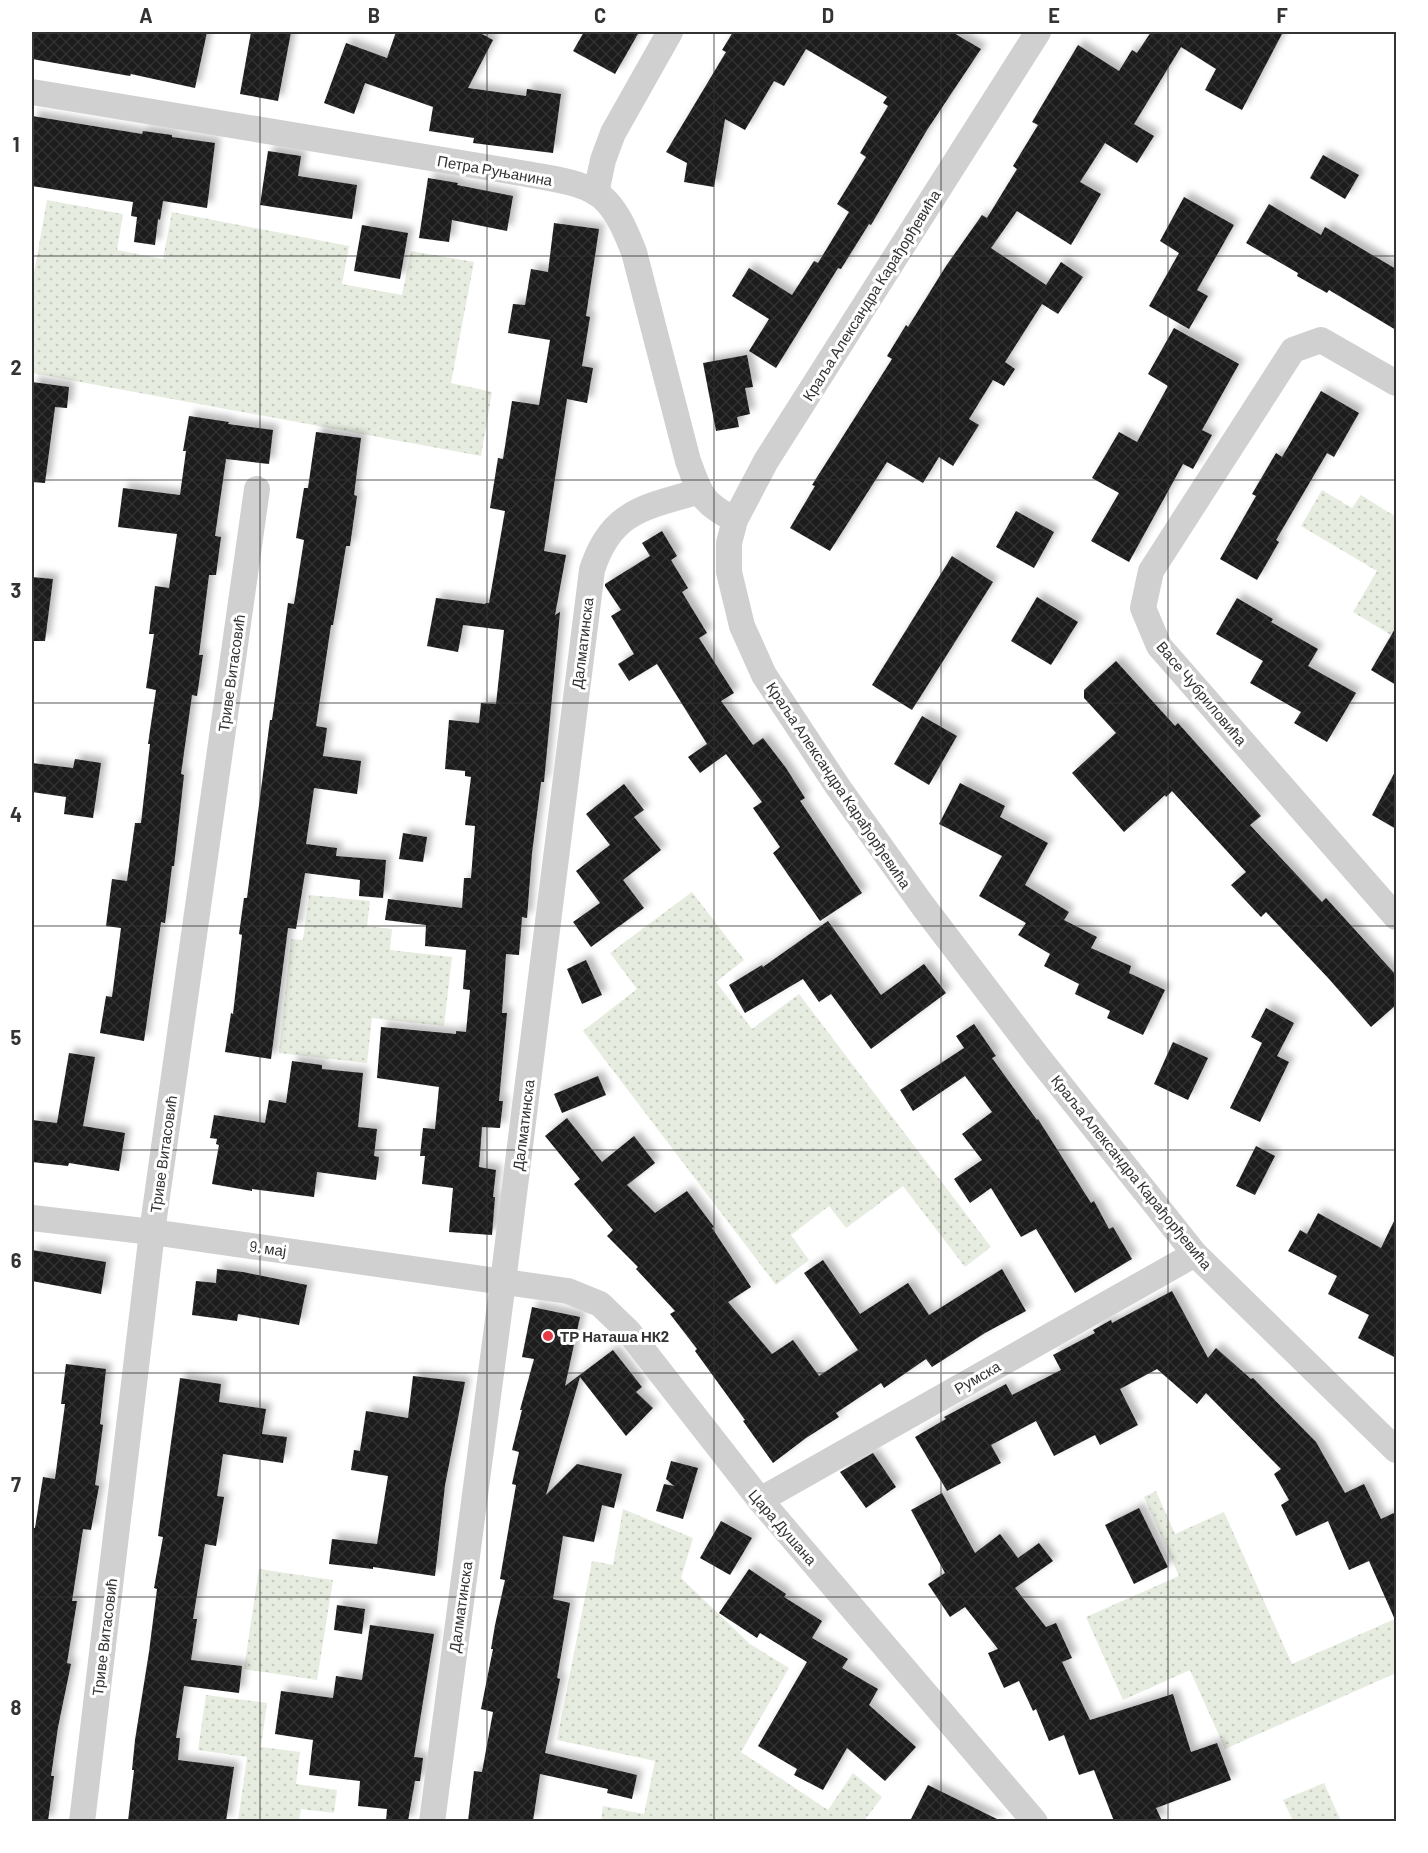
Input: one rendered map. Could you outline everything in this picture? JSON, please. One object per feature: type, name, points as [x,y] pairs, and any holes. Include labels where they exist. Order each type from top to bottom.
[{"type":"street","points":[[596,193],[603,160],[613,133],[670,32]]},
{"type":"street","name":"Краља Александра Карађорђевића","points":[[1038,32],[766,461],[735,520],[729,543],[729,572],[742,626],[764,675],[838,787],[922,906],[1038,1057],[1195,1254],[1396,1450]]},
{"type":"street","name":"Петра Руњанина","points":[[32,92],[527,174],[573,184],[596,193],[607,202],[620,220],[634,252],[688,461],[700,491],[705,501],[714,509],[735,520]]},
{"type":"street","name":"Васе Чубриловића","points":[[1396,383],[1321,340],[1293,350],[1151,571],[1143,608],[1159,646],[1396,918]]},
{"type":"street","name":"Триве Витасовић","points":[[82,1821],[152,1232],[257,489]]},
{"type":"street","name":"Далматинска","points":[[432,1821],[503,1282],[592,570],[604,542],[626,517],[641,509],[700,491]]},
{"type":"street","name":"9. мај","points":[[32,1218],[152,1232],[503,1282]]},
{"type":"street","name":"Румска","points":[[760,1500],[1195,1254]]},
{"type":"street","name":"Цара Душана","points":[[503,1282],[568,1291],[600,1304],[628,1331],[760,1500],[1035,1821]]},
{"type":"shaded area","points":[[47,200],[123,214],[117,250],[163,259],[172,212],[349,246],[342,284],[402,295],[411,251],[474,262],[451,383],[492,392],[481,456],[32,373],[32,285]]},
{"type":"shaded area","points":[[1322,490],[1352,508],[1361,495],[1396,517],[1396,638],[1353,612],[1377,571],[1301,526]]},
{"type":"shaded area","points":[[692,892],[744,960],[716,982],[752,1029],[799,994],[991,1247],[965,1267],[903,1186],[846,1228],[829,1206],[791,1235],[809,1260],[776,1285],[583,1031],[637,989],[610,953]]},
{"type":"shaded area","points":[[309,895],[370,901],[367,926],[392,929],[390,950],[452,957],[444,1026],[372,1018],[367,1063],[279,1053],[291,939],[303,940]]},
{"type":"shaded area","points":[[1156,1491],[1175,1534],[1224,1512],[1292,1664],[1395,1619],[1396,1673],[1225,1749],[1190,1670],[1123,1700],[1086,1617],[1179,1576],[1144,1497]]},
{"type":"shaded area","points":[[623,1509],[693,1538],[681,1578],[750,1644],[789,1668],[741,1752],[828,1810],[853,1773],[882,1797],[864,1821],[601,1821],[603,1806],[644,1814],[655,1761],[557,1740],[592,1561],[613,1565]]},
{"type":"shaded area","points":[[259,1569],[333,1580],[317,1680],[244,1669]]},
{"type":"shaded area","points":[[206,1695],[267,1703],[261,1747],[300,1752],[296,1784],[337,1790],[334,1813],[301,1809],[299,1821],[238,1821],[247,1757],[198,1750]]},
{"type":"shaded area","points":[[1324,1783],[1341,1821],[1293,1821],[1283,1800]]},
{"type":"building","points":[[32,32],[207,32],[195,88],[131,74],[130,76],[32,59]]},
{"type":"building","points":[[251,32],[291,32],[278,101],[240,94]]},
{"type":"building","points":[[396,32],[478,32],[493,40],[468,88],[526,96],[527,89],[561,94],[553,153],[473,143],[474,138],[429,131],[433,107],[365,83],[354,114],[324,103],[346,43],[387,58]]},
{"type":"building","points":[[584,32],[639,32],[615,74],[573,51]]},
{"type":"building","points":[[733,32],[952,32],[981,49],[927,130],[871,225],[869,224],[841,269],[838,268],[776,368],[749,351],[769,319],[732,296],[749,268],[792,295],[814,261],[818,263],[849,212],[837,204],[866,157],[860,153],[888,106],[883,103],[887,97],[806,49],[784,86],[774,81],[745,130],[725,119],[714,187],[684,182],[687,163],[666,152],[726,52],[722,50]]},
{"type":"building","points":[[1151,32],[1283,32],[1242,110],[1205,90],[1216,69],[1181,47],[1134,124],[1154,136],[1137,163],[1105,143],[1080,182],[1101,194],[1071,245],[1017,211],[991,248],[1046,285],[1061,262],[1083,277],[1058,314],[1042,304],[1005,362],[1015,369],[1004,386],[993,380],[969,419],[979,425],[953,466],[939,457],[923,483],[887,462],[830,551],[790,528],[815,486],[812,485],[892,359],[887,356],[906,325],[908,327],[946,266],[982,215],[987,218],[1017,169],[1013,166],[1038,125],[1032,122],[1078,45],[1119,71],[1132,50],[1137,53]]},
{"type":"building","points":[[32,116],[215,143],[207,208],[163,201],[155,245],[134,242],[137,217],[131,216],[133,202],[32,186]]},
{"type":"building","points":[[268,151],[301,156],[298,176],[357,185],[352,219],[260,205]]},
{"type":"building","points":[[1323,155],[1359,175],[1345,199],[1310,178]]},
{"type":"building","points":[[428,178],[513,196],[507,231],[452,220],[449,242],[419,238]]},
{"type":"building","points":[[1184,197],[1234,225],[1197,290],[1208,296],[1189,329],[1149,306],[1179,253],[1160,241]]},
{"type":"building","points":[[1269,204],[1321,235],[1325,227],[1396,269],[1396,330],[1329,290],[1327,293],[1297,276],[1298,273],[1246,243]]},
{"type":"building","points":[[554,223],[599,229],[586,316],[590,317],[582,366],[593,368],[587,403],[567,399],[544,551],[566,555],[555,615],[560,612],[544,782],[541,782],[532,853],[527,918],[522,917],[519,955],[506,954],[502,1013],[507,1013],[499,1101],[503,1101],[500,1128],[482,1127],[479,1167],[496,1170],[492,1235],[449,1232],[453,1188],[422,1184],[425,1156],[420,1156],[423,1128],[435,1129],[439,1087],[377,1078],[381,1027],[456,1034],[456,1031],[466,1032],[470,990],[463,989],[466,950],[425,946],[426,925],[385,920],[388,899],[462,908],[464,878],[471,878],[475,826],[465,825],[471,777],[465,776],[465,771],[445,769],[449,720],[479,723],[481,703],[496,704],[504,630],[463,625],[458,652],[427,646],[436,598],[489,603],[505,511],[490,508],[498,458],[503,459],[512,401],[539,405],[550,340],[508,333],[513,304],[525,305],[531,269],[548,272]]},
{"type":"building","points":[[362,225],[408,233],[400,279],[354,271]]},
{"type":"building","points":[[1174,328],[1239,364],[1202,430],[1212,435],[1193,469],[1183,464],[1129,562],[1091,541],[1119,493],[1092,478],[1119,432],[1137,442],[1168,386],[1148,374]]},
{"type":"building","points":[[747,355],[753,387],[745,388],[750,414],[737,417],[739,427],[716,431],[703,363]]},
{"type":"building","points":[[32,382],[69,387],[67,408],[55,407],[45,483],[32,482]]},
{"type":"building","points":[[1321,391],[1359,413],[1334,457],[1327,453],[1276,540],[1279,542],[1257,580],[1220,559],[1256,496],[1252,494],[1276,453],[1282,457]]},
{"type":"building","points":[[189,416],[273,430],[269,464],[226,459],[215,536],[221,537],[216,575],[209,575],[199,655],[203,655],[197,696],[192,695],[181,774],[184,775],[174,866],[172,866],[165,923],[161,922],[144,1041],[100,1033],[106,996],[112,997],[121,928],[106,926],[112,879],[127,881],[135,823],[141,823],[150,744],[148,744],[156,690],[146,688],[154,634],[149,634],[155,586],[169,588],[177,534],[118,527],[123,488],[180,495],[186,451],[183,451]]},
{"type":"building","points":[[316,432],[361,438],[354,495],[357,496],[350,546],[346,546],[333,625],[331,625],[316,726],[327,728],[323,756],[361,761],[357,794],[314,788],[306,844],[337,848],[336,856],[386,860],[383,898],[359,896],[360,880],[305,873],[296,929],[288,928],[271,1059],[225,1052],[231,1013],[233,1014],[242,935],[239,934],[244,898],[247,898],[288,603],[294,604],[304,540],[296,538],[304,488],[308,488]]},
{"type":"building","points":[[1016,511],[1054,532],[1034,568],[996,547]]},
{"type":"building","points":[[662,531],[677,556],[671,560],[688,588],[682,592],[707,633],[699,638],[734,693],[721,701],[753,745],[763,738],[786,768],[805,798],[800,801],[862,893],[820,921],[773,853],[780,847],[753,808],[762,802],[726,754],[700,773],[688,757],[707,744],[657,664],[629,681],[618,664],[634,654],[611,616],[621,610],[605,584],[650,556],[642,543]]},
{"type":"building","points":[[952,556],[993,582],[912,710],[872,685]]},
{"type":"building","points":[[32,577],[53,579],[45,641],[32,641]]},
{"type":"building","points":[[1037,597],[1078,622],[1051,665],[1011,641]]},
{"type":"building","points":[[1237,598],[1273,619],[1271,622],[1318,649],[1308,666],[1356,693],[1327,742],[1294,723],[1301,712],[1250,683],[1263,661],[1216,634]]},
{"type":"building","points":[[1396,627],[1396,685],[1371,670]]},
{"type":"building","points":[[1116,661],[1175,726],[1178,723],[1261,816],[1250,825],[1322,902],[1326,898],[1396,975],[1396,1005],[1371,1027],[1266,912],[1261,917],[1231,885],[1246,872],[1172,791],[1124,832],[1072,773],[1116,733],[1084,698],[1084,690]]},
{"type":"building","points":[[922,716],[957,736],[929,785],[894,764]]},
{"type":"building","points":[[75,759],[101,763],[93,818],[64,814],[66,797],[32,792],[32,763],[73,768]]},
{"type":"building","points":[[1396,770],[1396,829],[1372,815]]},
{"type":"building","points":[[960,783],[1005,806],[1000,817],[1048,843],[1025,885],[1069,912],[1064,920],[1097,937],[1091,948],[1131,966],[1129,973],[1165,990],[1143,1035],[1107,1018],[1110,1011],[1075,994],[1079,984],[1044,966],[1050,954],[1018,935],[1026,923],[979,896],[1002,856],[939,824]]},
{"type":"building","points":[[624,784],[644,810],[634,817],[661,850],[623,880],[644,908],[591,947],[573,922],[600,903],[576,871],[610,845],[586,814]]},
{"type":"building","points":[[403,833],[427,837],[423,862],[399,859]]},
{"type":"building","points":[[828,921],[881,995],[924,964],[946,993],[871,1049],[831,994],[819,1002],[803,979],[745,1013],[729,985],[762,965],[763,967]]},
{"type":"building","points":[[586,960],[602,995],[582,1004],[567,969]]},
{"type":"building","points":[[1266,1008],[1294,1023],[1277,1056],[1289,1062],[1260,1122],[1230,1108],[1262,1043],[1251,1037]]},
{"type":"building","points":[[974,1024],[996,1056],[992,1058],[1038,1119],[1091,1203],[1094,1201],[1109,1229],[1113,1227],[1132,1259],[1075,1293],[1036,1229],[1021,1237],[991,1188],[970,1203],[954,1179],[982,1160],[962,1134],[992,1112],[965,1076],[913,1111],[900,1090],[964,1048],[956,1036]]},
{"type":"building","points":[[1173,1042],[1208,1058],[1188,1100],[1154,1084]]},
{"type":"building","points":[[69,1053],[95,1057],[83,1126],[125,1133],[119,1171],[69,1163],[68,1166],[32,1162],[32,1120],[57,1123]]},
{"type":"building","points":[[292,1061],[322,1065],[322,1069],[363,1073],[358,1127],[377,1129],[374,1156],[379,1157],[376,1180],[317,1172],[314,1197],[252,1189],[252,1191],[212,1184],[219,1145],[216,1144],[217,1139],[210,1138],[214,1115],[265,1123],[269,1100],[286,1103]]},
{"type":"building","points":[[598,1076],[606,1095],[562,1113],[554,1094]]},
{"type":"building","points":[[567,1118],[602,1162],[634,1136],[655,1163],[627,1185],[655,1213],[687,1191],[714,1227],[712,1228],[751,1287],[728,1302],[772,1354],[793,1340],[819,1376],[858,1350],[804,1273],[823,1260],[860,1314],[908,1283],[929,1315],[1002,1269],[1026,1311],[985,1333],[932,1367],[926,1359],[884,1388],[881,1383],[836,1413],[839,1417],[773,1463],[695,1351],[697,1349],[670,1314],[675,1311],[636,1269],[638,1267],[607,1236],[613,1230],[574,1184],[580,1179],[545,1136]]},
{"type":"building","points":[[1256,1146],[1275,1156],[1255,1195],[1236,1186]]},
{"type":"building","points":[[1318,1213],[1381,1248],[1396,1217],[1396,1358],[1358,1338],[1369,1315],[1328,1294],[1337,1276],[1288,1251],[1300,1230],[1307,1234]]},
{"type":"building","points":[[32,1250],[106,1262],[101,1294],[32,1281]]},
{"type":"building","points":[[217,1269],[307,1285],[299,1325],[238,1314],[237,1321],[192,1315],[196,1281],[216,1283]]},
{"type":"building","points":[[1172,1291],[1208,1358],[1216,1348],[1251,1379],[1253,1378],[1316,1442],[1345,1493],[1364,1484],[1381,1519],[1396,1512],[1396,1622],[1369,1561],[1349,1570],[1328,1521],[1296,1536],[1281,1505],[1289,1500],[1274,1474],[1281,1469],[1206,1393],[1197,1404],[1157,1369],[1120,1389],[1138,1425],[1100,1445],[1095,1435],[1054,1456],[1036,1421],[991,1445],[1001,1463],[947,1491],[915,1437],[946,1419],[944,1417],[1006,1384],[1012,1395],[1061,1370],[1053,1355],[1095,1333],[1093,1330],[1111,1320],[1112,1323]]},
{"type":"building","points":[[532,1307],[580,1317],[565,1386],[613,1350],[642,1387],[636,1392],[653,1408],[626,1436],[580,1377],[546,1495],[577,1464],[622,1474],[614,1508],[602,1505],[594,1542],[563,1536],[553,1599],[570,1603],[557,1678],[560,1679],[545,1753],[637,1775],[632,1799],[607,1793],[608,1789],[540,1774],[533,1821],[468,1821],[474,1771],[482,1772],[493,1712],[481,1709],[505,1580],[500,1579],[516,1485],[512,1484],[519,1452],[512,1450],[534,1359],[522,1357]]},
{"type":"building","points":[[66,1364],[106,1369],[100,1424],[103,1425],[95,1485],[99,1486],[91,1530],[83,1529],[72,1601],[77,1601],[67,1663],[71,1664],[58,1727],[48,1821],[32,1821],[32,1528],[35,1528],[43,1477],[55,1479],[65,1404],[61,1404]]},
{"type":"building","points":[[413,1376],[465,1382],[445,1485],[435,1576],[373,1567],[373,1569],[329,1564],[332,1539],[377,1544],[388,1476],[351,1470],[354,1450],[360,1451],[366,1411],[408,1418]]},
{"type":"building","points":[[180,1378],[221,1384],[219,1402],[266,1409],[262,1434],[287,1437],[283,1463],[223,1454],[217,1496],[224,1497],[216,1546],[205,1544],[193,1619],[197,1619],[191,1660],[242,1666],[239,1693],[184,1686],[176,1738],[180,1738],[178,1760],[234,1767],[226,1821],[128,1821],[135,1740],[157,1589],[154,1588],[163,1537],[158,1536]]},
{"type":"building","points":[[873,1453],[896,1487],[866,1508],[840,1472]]},
{"type":"building","points":[[671,1461],[698,1468],[683,1519],[656,1511],[664,1484],[674,1486],[666,1479]]},
{"type":"building","points":[[942,1493],[975,1553],[1000,1534],[1018,1558],[1039,1543],[1053,1561],[1015,1588],[1046,1627],[1056,1623],[1072,1658],[1062,1662],[1090,1720],[1173,1694],[1191,1752],[1217,1743],[1231,1780],[1156,1808],[1162,1821],[1114,1821],[1094,1770],[1079,1775],[1064,1735],[1049,1741],[1036,1709],[1033,1711],[1019,1681],[1004,1688],[988,1653],[998,1649],[965,1607],[950,1617],[928,1584],[945,1573],[911,1510]]},
{"type":"building","points":[[1139,1508],[1168,1567],[1134,1584],[1105,1525]]},
{"type":"building","points":[[721,1521],[752,1538],[730,1575],[700,1558]]},
{"type":"building","points":[[749,1569],[786,1594],[784,1597],[822,1621],[812,1638],[848,1659],[842,1668],[878,1689],[869,1705],[916,1747],[885,1781],[847,1748],[823,1790],[794,1775],[797,1769],[758,1746],[807,1662],[760,1633],[757,1638],[719,1613]]},
{"type":"building","points":[[337,1605],[365,1609],[362,1634],[334,1630]]},
{"type":"building","points":[[370,1625],[434,1634],[414,1757],[423,1758],[420,1781],[415,1781],[408,1821],[386,1821],[387,1809],[358,1806],[360,1781],[309,1775],[313,1740],[275,1734],[281,1691],[333,1698],[336,1676],[362,1680]]},
{"type":"building","points":[[928,1785],[1001,1821],[910,1821]]},
{"type":"place","name":"ТР Наташа НК2","points":[[548,1336]]}]
